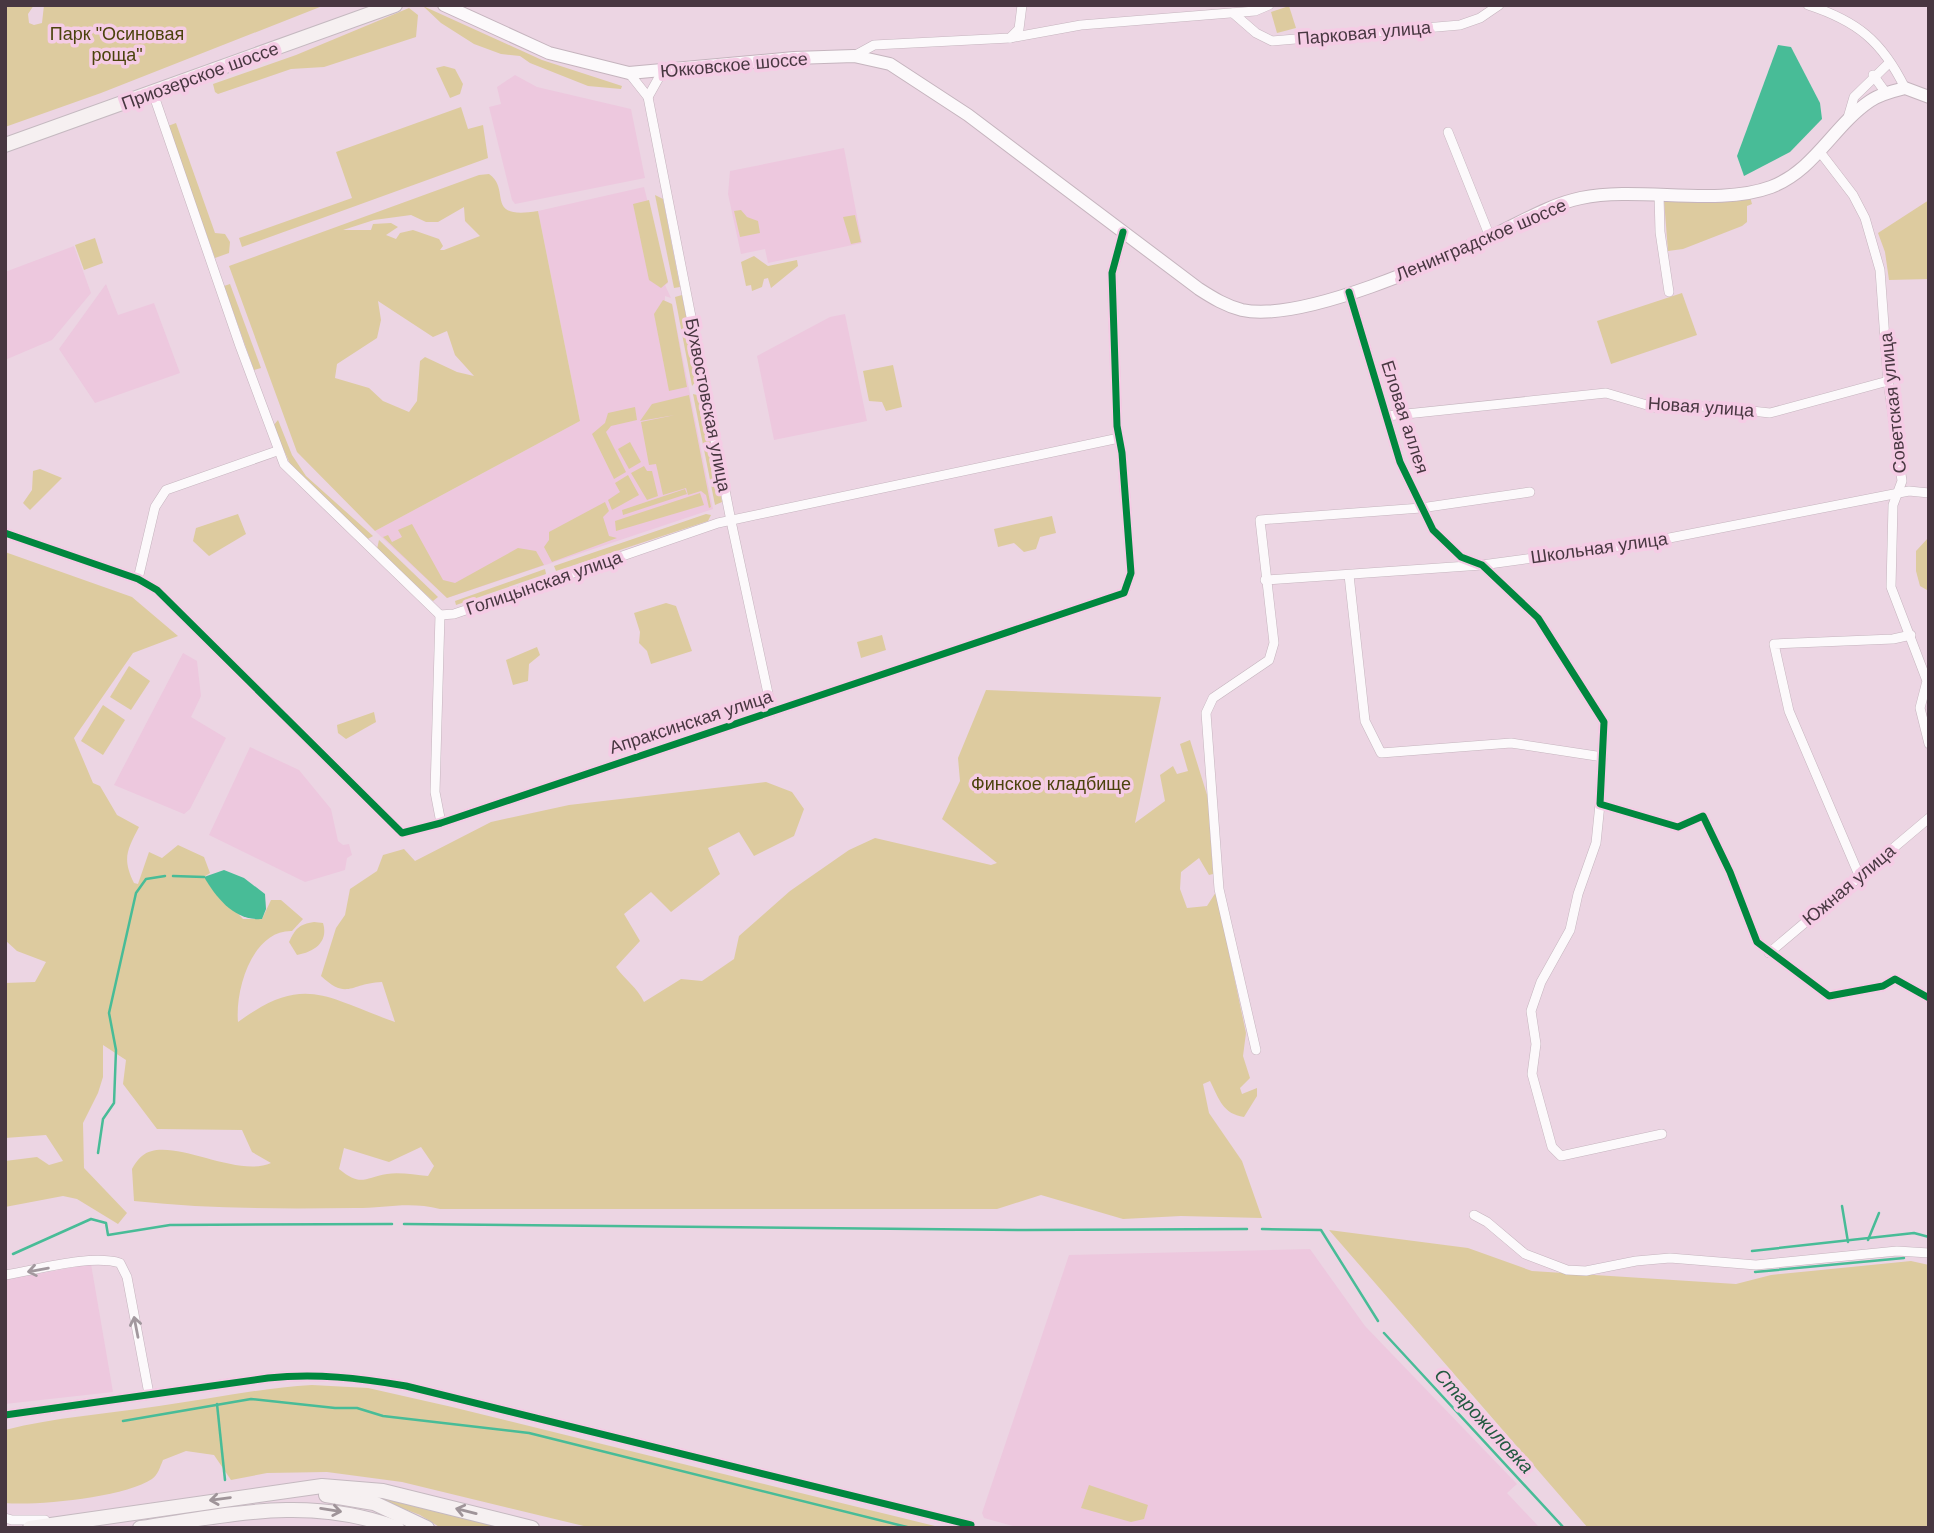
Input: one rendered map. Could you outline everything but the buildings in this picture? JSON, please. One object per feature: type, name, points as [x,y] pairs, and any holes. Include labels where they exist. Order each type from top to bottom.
[{"type":"main road","name":"Приозерское шоссе","points":[[5,145],[395,5]]},
{"type":"main road","name":"Юкковское шоссе","points":[[443,5],[549,53],[629,73],[662,72],[746,61],[854,56],[890,64],[923,83],[1010,147]]},
{"type":"main road","name":"Ленинградское шоссе","points":[[1010,147],[1199,289],[1223,304],[1243,310],[1277,311],[1409,273],[1550,208],[1580,198],[1742,193],[1768,188],[1787,178],[1820,152],[1847,121],[1870,101],[1905,88]]},
{"type":"main road","points":[[1905,88],[1928,96]]},
{"type":"main road","points":[[30,1528],[322,1486],[383,1491],[533,1528]]},
{"type":"main road","points":[[288,1491],[374,1503],[427,1528]]},
{"type":"main road","points":[[140,1528],[262,1510],[319,1508],[364,1516],[397,1528]]},
{"type":"street","points":[[1010,38],[1019,29],[1022,5]]},
{"type":"street","points":[[854,56],[874,45],[884,43],[1010,38],[1081,25],[1255,11],[1269,5]]},
{"type":"street","name":"Парковая улица","points":[[1233,13],[1256,33],[1272,41],[1460,25],[1480,18],[1499,5]]},
{"type":"street","points":[[1808,5],[1848,21],[1868,34],[1905,88]]},
{"type":"street","points":[[1847,121],[1854,97],[1873,75],[1889,63]]},
{"type":"street","points":[[648,97],[662,72]]},
{"type":"street","name":"Бухвостовская улица","points":[[629,73],[648,97],[731,521],[772,712]]},
{"type":"street","points":[[1873,75],[1886,93]]},
{"type":"street","points":[[153,93],[277,451],[293,475],[440,615],[435,792],[441,823]]},
{"type":"street","points":[[1448,132],[1490,237]]},
{"type":"street","name":"Советская улица","points":[[1820,152],[1853,195],[1865,218],[1880,270],[1888,381],[1898,435],[1902,481],[1900,495],[1893,505],[1891,587],[1927,681],[1920,708],[1929,744]]},
{"type":"street","points":[[1659,194],[1660,232],[1669,292]]},
{"type":"street","name":"Апраксинская улица","points":[[5,533],[138,579],[157,590],[402,833],[441,823],[1124,593],[1130,573],[1119,438],[1112,273],[1123,232]]},
{"type":"street","name":"Еловая аллея","points":[[1349,292],[1400,462],[1433,530],[1461,557],[1482,565],[1538,618],[1563,659],[1586,688],[1604,722],[1596,843],[1578,894],[1570,930],[1541,982],[1531,1011],[1535,1044],[1532,1074],[1552,1147],[1561,1156],[1662,1134]]},
{"type":"street","name":"Новая улица","points":[[1387,416],[1606,393],[1657,408],[1705,406],[1770,413],[1888,381]]},
{"type":"street","name":"Голицынская улица","points":[[440,615],[454,614],[731,521],[1119,438]]},
{"type":"street","points":[[138,579],[155,507],[166,490],[277,451]]},
{"type":"street","name":"Школьная улица","points":[[1265,580],[1482,565],[1649,542],[1900,495],[1909,491],[1929,493]]},
{"type":"street","points":[[1256,1050],[1219,889],[1206,713],[1213,698],[1269,660],[1274,643],[1259,520],[1421,508],[1530,492]]},
{"type":"street","points":[[1349,575],[1365,721],[1381,753],[1511,743],[1603,757]]},
{"type":"street","points":[[1859,875],[1788,711],[1774,644],[1893,639],[1911,635]]},
{"type":"street","points":[[1600,804],[1678,827],[1703,816],[1731,872],[1757,943],[1829,996],[1883,986],[1895,979],[1929,998]]},
{"type":"street","name":"Южная улица","points":[[1769,953],[1929,818]]},
{"type":"street","points":[[1474,1215],[1525,1254],[1567,1270],[1586,1270],[1670,1258],[1756,1265],[1897,1251],[1929,1253]]},
{"type":"street","points":[[5,1275],[107,1260],[120,1263],[127,1277],[149,1394]]},
{"type":"street","points":[[5,1415],[310,1374],[406,1386],[971,1525],[970,1528]]},
{"type":"street","points":[[5,1518],[78,1520]]},
{"type":"shaded area","points":[[1778,45],[1791,47],[1820,103],[1822,119],[1790,152],[1744,176],[1737,156]]},
{"type":"shaded area","points":[[515,75],[537,87],[631,109],[645,178],[515,204],[489,107],[501,104],[497,87]]},
{"type":"shaded area","points":[[844,148],[862,243],[768,263],[765,249],[741,254],[728,194],[730,171]]},
{"type":"shaded area","points":[[644,187],[668,283],[665,285],[671,298],[665,296],[665,301],[672,304],[713,509],[447,598],[375,531],[580,421],[538,211]]},
{"type":"shaded area","points":[[74,246],[91,293],[52,340],[5,360],[5,272]]},
{"type":"shaded area","points":[[106,284],[118,315],[154,303],[180,373],[95,403],[59,349]]},
{"type":"shaded area","points":[[845,314],[867,421],[774,440],[757,356],[830,317]]},
{"type":"shaded area","points":[[183,653],[197,661],[201,696],[191,717],[226,738],[190,809],[184,814],[114,785]]},
{"type":"shaded area","points":[[250,747],[299,770],[331,809],[338,841],[343,845],[349,844],[352,855],[347,858],[345,870],[305,882],[209,835]]},
{"type":"shaded area","points":[[224,870],[244,878],[265,894],[266,909],[262,919],[252,919],[235,912],[215,893],[204,877]]},
{"type":"shaded area","points":[[1310,1249],[1365,1326],[1517,1484],[1507,1493],[1540,1528],[1020,1528],[984,1518],[982,1513],[1069,1255]]},
{"type":"shaded area","points":[[91,1264],[113,1392],[5,1404],[5,1280]]},
{"type":"green space","name":"Парк \"Осиновая роща\"","points":[[5,5],[34,5],[28,14],[29,23],[34,25],[42,23],[44,5],[325,5],[101,93],[5,127]]},
{"type":"green space","points":[[423,6],[542,60],[622,86],[621,89],[588,86],[530,63],[520,56],[501,54],[474,44],[441,23]]},
{"type":"green space","points":[[1289,6],[1296,28],[1277,33],[1271,12]]},
{"type":"green space","points":[[409,8],[418,15],[416,37],[324,67],[291,69],[218,94],[215,92],[213,84],[296,55]]},
{"type":"green space","points":[[444,66],[455,69],[463,84],[460,94],[450,98],[436,68]]},
{"type":"green space","points":[[461,107],[468,129],[483,125],[488,158],[242,247],[239,238],[352,198],[336,152]]},
{"type":"green space","points":[[176,123],[215,233],[225,234],[230,242],[229,253],[215,258],[168,126]]},
{"type":"green space","points":[[489,174],[499,188],[504,207],[510,211],[538,211],[580,421],[375,531],[297,452],[229,266],[479,175]],"holes":[[[464,207],[465,221],[480,236],[444,250],[440,250],[443,246],[439,239],[413,230],[400,233],[396,239],[386,235],[398,227],[391,223],[373,224],[371,230],[343,230],[374,220],[411,215],[426,222],[438,222]],[[378,301],[433,337],[447,331],[455,355],[474,376],[457,372],[425,357],[420,361],[417,401],[409,412],[383,401],[369,388],[335,378],[337,364],[377,338],[381,320]]]},
{"type":"green space","points":[[655,195],[663,199],[680,287],[674,288]]},
{"type":"green space","points":[[1750,197],[1752,204],[1747,206],[1747,222],[1742,226],[1683,249],[1668,251],[1664,200]]},
{"type":"green space","points":[[649,200],[668,282],[661,288],[649,280],[633,204]]},
{"type":"green space","points":[[1929,200],[1929,279],[1889,280],[1885,252],[1878,233]]},
{"type":"green space","points":[[741,210],[747,217],[758,221],[760,233],[740,237],[734,211]]},
{"type":"green space","points":[[855,215],[861,242],[851,244],[843,217]]},
{"type":"green space","points":[[95,238],[103,263],[84,270],[75,245]]},
{"type":"green space","points":[[754,256],[768,266],[797,260],[798,266],[771,288],[768,278],[764,279],[762,287],[752,291],[751,285],[746,286],[741,262]]},
{"type":"green space","points":[[230,284],[261,368],[254,370],[224,286]]},
{"type":"green space","points":[[1682,293],[1697,335],[1611,364],[1597,321]]},
{"type":"green space","points":[[682,295],[698,379],[692,386],[675,297]]},
{"type":"green space","points":[[663,300],[672,304],[687,387],[669,391],[654,314]]},
{"type":"green space","points":[[893,365],[902,407],[886,411],[882,402],[869,401],[863,371]]},
{"type":"green space","points":[[693,394],[701,396],[722,502],[715,505]]},
{"type":"green space","points":[[689,395],[711,507],[709,508],[706,495],[701,491],[688,495],[686,488],[663,495],[656,464],[649,465],[641,422],[675,415],[640,421],[652,404]]},
{"type":"green space","points":[[635,407],[637,420],[611,426],[606,432],[626,472],[614,479],[592,434],[605,423],[608,413]]},
{"type":"green space","points":[[278,420],[292,455],[306,476],[373,536],[366,540],[292,468],[273,426]]},
{"type":"green space","points":[[630,442],[641,462],[629,469],[618,449]]},
{"type":"green space","points":[[644,466],[647,471],[652,471],[658,496],[647,500],[631,473]]},
{"type":"green space","points":[[40,469],[62,478],[30,510],[23,503],[32,490],[33,471]]},
{"type":"green space","points":[[628,475],[639,495],[612,510],[608,500],[620,492],[615,483]]},
{"type":"green space","points":[[685,489],[687,494],[623,515],[622,510]]},
{"type":"green space","points":[[700,493],[704,505],[616,531],[615,521]]},
{"type":"green space","points":[[605,502],[609,511],[603,517],[609,536],[617,538],[552,562],[544,547],[549,540],[549,532]]},
{"type":"green space","points":[[238,514],[246,534],[209,556],[193,541],[196,528]]},
{"type":"green space","points":[[706,514],[711,515],[708,521],[556,571],[554,566]]},
{"type":"green space","points":[[1052,516],[1056,533],[1040,537],[1036,549],[1024,552],[1014,543],[998,547],[994,529]]},
{"type":"green space","points":[[412,524],[443,580],[455,583],[518,548],[536,551],[544,565],[447,598],[383,537],[388,535],[392,542],[402,537],[398,530]]},
{"type":"green space","points":[[1929,537],[1927,590],[1920,586],[1916,571],[1916,551]]},
{"type":"green space","points":[[379,540],[438,597],[433,601],[377,549]]},
{"type":"green space","name":"Финское кладбище","points":[[5,552],[132,597],[178,636],[133,653],[74,738],[93,783],[100,786],[117,815],[139,827],[131,842],[127,861],[134,883],[138,884],[149,852],[162,858],[178,845],[204,857],[210,873],[204,877],[243,919],[262,919],[271,900],[281,900],[303,919],[292,931],[278,933],[266,940],[257,951],[243,979],[238,1022],[261,1007],[299,994],[333,999],[395,1022],[382,982],[344,989],[337,988],[321,976],[336,928],[345,915],[350,889],[377,871],[383,855],[404,849],[415,861],[491,822],[569,805],[766,782],[792,792],[804,809],[794,836],[754,856],[739,832],[708,848],[720,874],[671,912],[651,892],[624,914],[640,941],[616,967],[644,1002],[681,979],[702,981],[734,959],[739,936],[790,891],[849,850],[875,838],[991,865],[997,863],[942,819],[960,781],[958,758],[986,690],[1161,697],[1135,823],[1165,801],[1160,775],[1173,766],[1177,774],[1188,771],[1180,744],[1190,740],[1208,798],[1213,874],[1209,875],[1199,858],[1181,872],[1180,889],[1187,908],[1207,906],[1216,892],[1246,1033],[1243,1056],[1250,1078],[1240,1088],[1242,1094],[1257,1088],[1257,1096],[1244,1117],[1226,1109],[1210,1081],[1203,1084],[1209,1113],[1242,1161],[1262,1218],[1181,1216],[1123,1219],[1041,1195],[997,1209],[440,1209],[408,1205],[272,1208],[189,1206],[134,1201],[132,1169],[141,1157],[154,1151],[185,1153],[239,1166],[271,1163],[252,1152],[242,1130],[157,1129],[123,1084],[126,1060],[103,1045],[103,1077],[83,1123],[84,1168],[127,1213],[118,1224],[77,1199],[63,1196],[5,1207],[5,1161],[37,1157],[49,1165],[63,1161],[46,1135],[5,1138],[5,983],[35,982],[46,962],[17,951],[5,940]],"holes":[[[421,1147],[434,1166],[428,1176],[392,1173],[363,1180],[346,1175],[339,1169],[344,1148],[389,1162]]]},
{"type":"green space","points":[[545,569],[546,574],[456,605],[455,601]]},
{"type":"green space","points":[[666,603],[676,606],[692,651],[651,664],[647,651],[639,643],[640,632],[634,613]]},
{"type":"green space","points":[[882,635],[886,650],[861,658],[857,642]]},
{"type":"green space","points":[[537,647],[540,655],[529,664],[528,681],[513,685],[506,660]]},
{"type":"green space","points":[[129,666],[150,681],[131,710],[110,697]]},
{"type":"green space","points":[[103,705],[125,720],[103,755],[81,741]]},
{"type":"green space","points":[[374,712],[376,722],[346,739],[338,733],[337,725]]},
{"type":"green space","points":[[314,922],[323,923],[322,941],[309,952],[297,955],[289,942],[291,937],[301,926]]},
{"type":"green space","points":[[1329,1230],[1468,1248],[1532,1271],[1736,1284],[1771,1275],[1911,1261],[1929,1265],[1929,1528],[1588,1528]]},
{"type":"green space","points":[[312,1385],[368,1388],[452,1407],[943,1528],[592,1528],[402,1482],[327,1472],[267,1473],[231,1480],[214,1455],[186,1451],[163,1460],[152,1479],[123,1491],[59,1501],[5,1503],[5,1430],[62,1419]]},
{"type":"green space","points":[[1089,1485],[1148,1505],[1144,1519],[1131,1522],[1081,1508]]},
{"type":"green space","points":[[363,1493],[504,1528],[441,1528],[420,1515]]},
{"type":"waterway","points":[[98,1153],[103,1119],[114,1103],[116,1050],[109,1013],[136,893],[146,879],[165,876]]},
{"type":"waterway","points":[[173,876],[204,877]]},
{"type":"waterway","points":[[1842,1206],[1848,1242]]},
{"type":"waterway","points":[[1868,1240],[1879,1213]]},
{"type":"waterway","points":[[13,1254],[91,1219],[106,1223],[108,1235],[170,1225],[392,1224]]},
{"type":"waterway","points":[[404,1224],[1026,1230],[1247,1229]]},
{"type":"waterway","name":"Старожиловка","points":[[1262,1229],[1321,1230],[1378,1321]]},
{"type":"waterway","points":[[1752,1251],[1914,1233],[1929,1237]]},
{"type":"waterway","points":[[1755,1272],[1904,1258]]},
{"type":"waterway","name":"Старожиловка","points":[[1384,1333],[1564,1528]]},
{"type":"waterway","points":[[123,1421],[251,1399],[357,1408],[383,1416],[529,1433],[911,1528]]},
{"type":"waterway","points":[[217,1404],[225,1480]]},
{"type":"cycle path","points":[[5,533],[138,579],[157,590],[402,833],[441,823],[1124,593],[1131,573],[1122,453],[1117,426],[1112,273],[1123,232]]},
{"type":"cycle path","points":[[1349,292],[1400,462],[1433,530],[1461,557],[1482,565],[1538,618],[1604,722],[1600,804],[1678,827],[1703,816],[1730,872],[1757,942],[1829,996],[1883,986],[1895,979],[1929,998]]},
{"type":"cycle path","points":[[5,1415],[268,1378],[320,1376],[354,1379],[406,1386],[971,1525],[970,1528]]}]
